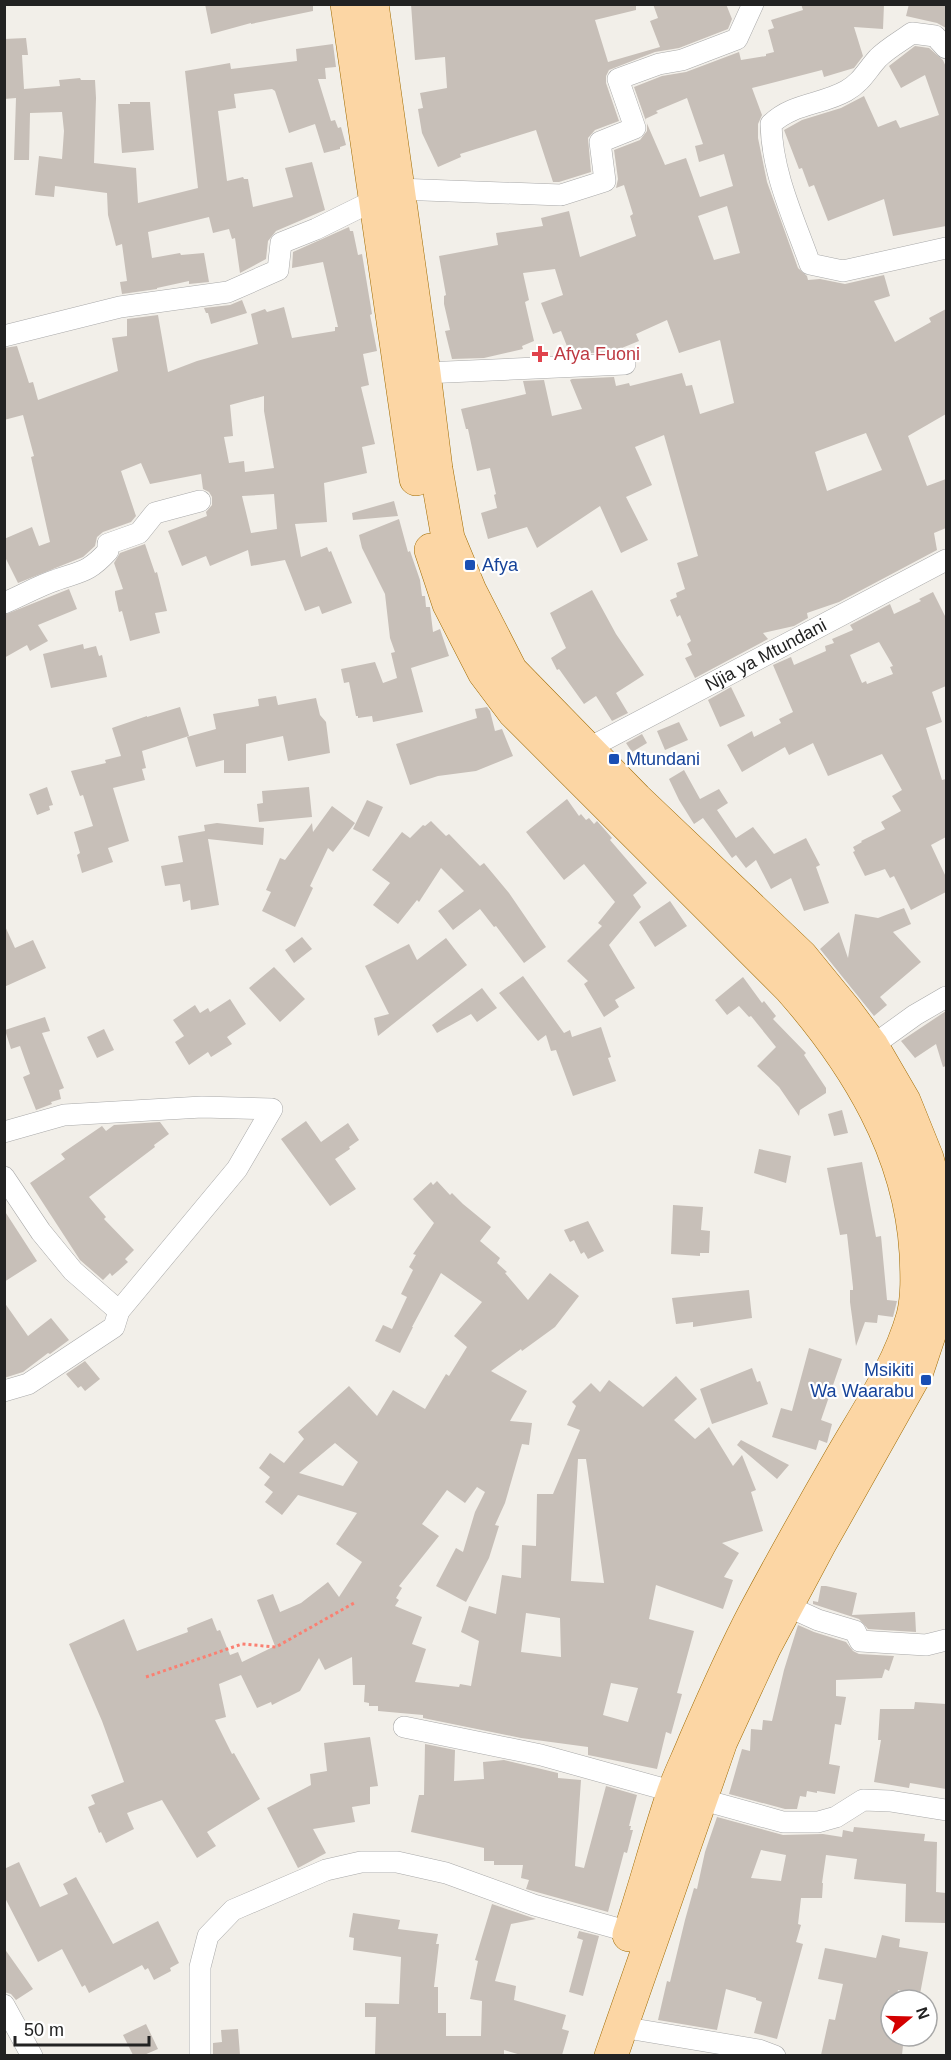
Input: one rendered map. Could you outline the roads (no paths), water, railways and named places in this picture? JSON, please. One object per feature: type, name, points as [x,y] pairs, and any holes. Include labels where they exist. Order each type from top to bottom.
[{"type":"main road","points":[[347,4],[424,373],[448,538],[470,591],[511,671],[636,799],[801,956],[846,1010],[872,1046],[904,1101],[927,1158],[941,1211],[944,1274],[935,1317],[917,1371],[764,1648],[721,1741],[687,1796],[630,1932],[587,2055]]},
{"type":"main road","points":[[372,4],[385,194],[415,474],[429,544],[449,604],[484,672],[514,712],[782,980],[821,1024],[875,1110],[896,1154],[908,1191],[914,1224],[917,1280],[913,1314],[898,1357],[815,1502],[717,1689],[616,2041]]},
{"type":"street","points":[[4,336],[120,308],[228,292],[278,270],[281,243],[316,230],[385,194],[561,195],[605,181],[600,142],[635,128],[618,80],[659,64],[682,60],[738,39],[753,4]]},
{"type":"street","points":[[946,48],[935,36],[912,33],[878,58],[866,76],[848,90],[824,101],[803,105],[782,113],[771,124],[771,142],[786,198],[810,264],[843,271],[946,248]]},
{"type":"street","points":[[424,373],[625,364]]},
{"type":"street","points":[[4,603],[57,579],[88,570],[108,551],[108,544],[139,533],[154,513],[200,501]]},
{"type":"street","name":"Njia ya Mtundani","points":[[587,749],[946,560]]},
{"type":"street","points":[[872,1046],[915,1015],[946,997]]},
{"type":"street","points":[[4,1132],[64,1115],[202,1107],[272,1109],[237,1169],[120,1311],[114,1327],[28,1384],[4,1391]]},
{"type":"street","points":[[4,1177],[41,1232],[73,1271],[120,1311]]},
{"type":"street","points":[[787,1606],[818,1620],[855,1631],[860,1641],[926,1645],[946,1640]]},
{"type":"street","points":[[404,1727],[540,1755],[783,1822],[818,1821],[836,1817],[863,1800],[890,1801],[946,1810]]},
{"type":"street","points":[[200,2055],[200,1967],[208,1936],[233,1910],[326,1870],[361,1863],[397,1862],[446,1873],[534,1905],[630,1932]]},
{"type":"street","points":[[4,2006],[32,2055]]},
{"type":"street","points":[[616,2041],[759,2050],[775,2055]]},
{"type":"place","name":"Afya Fuoni","points":[[540,354]]},
{"type":"place","name":"Afya","points":[[470,565]]},
{"type":"place","name":"Mtundani","points":[[614,759]]},
{"type":"place","name":"Msikiti Wa Waarabu","points":[[926,1380]]}]
